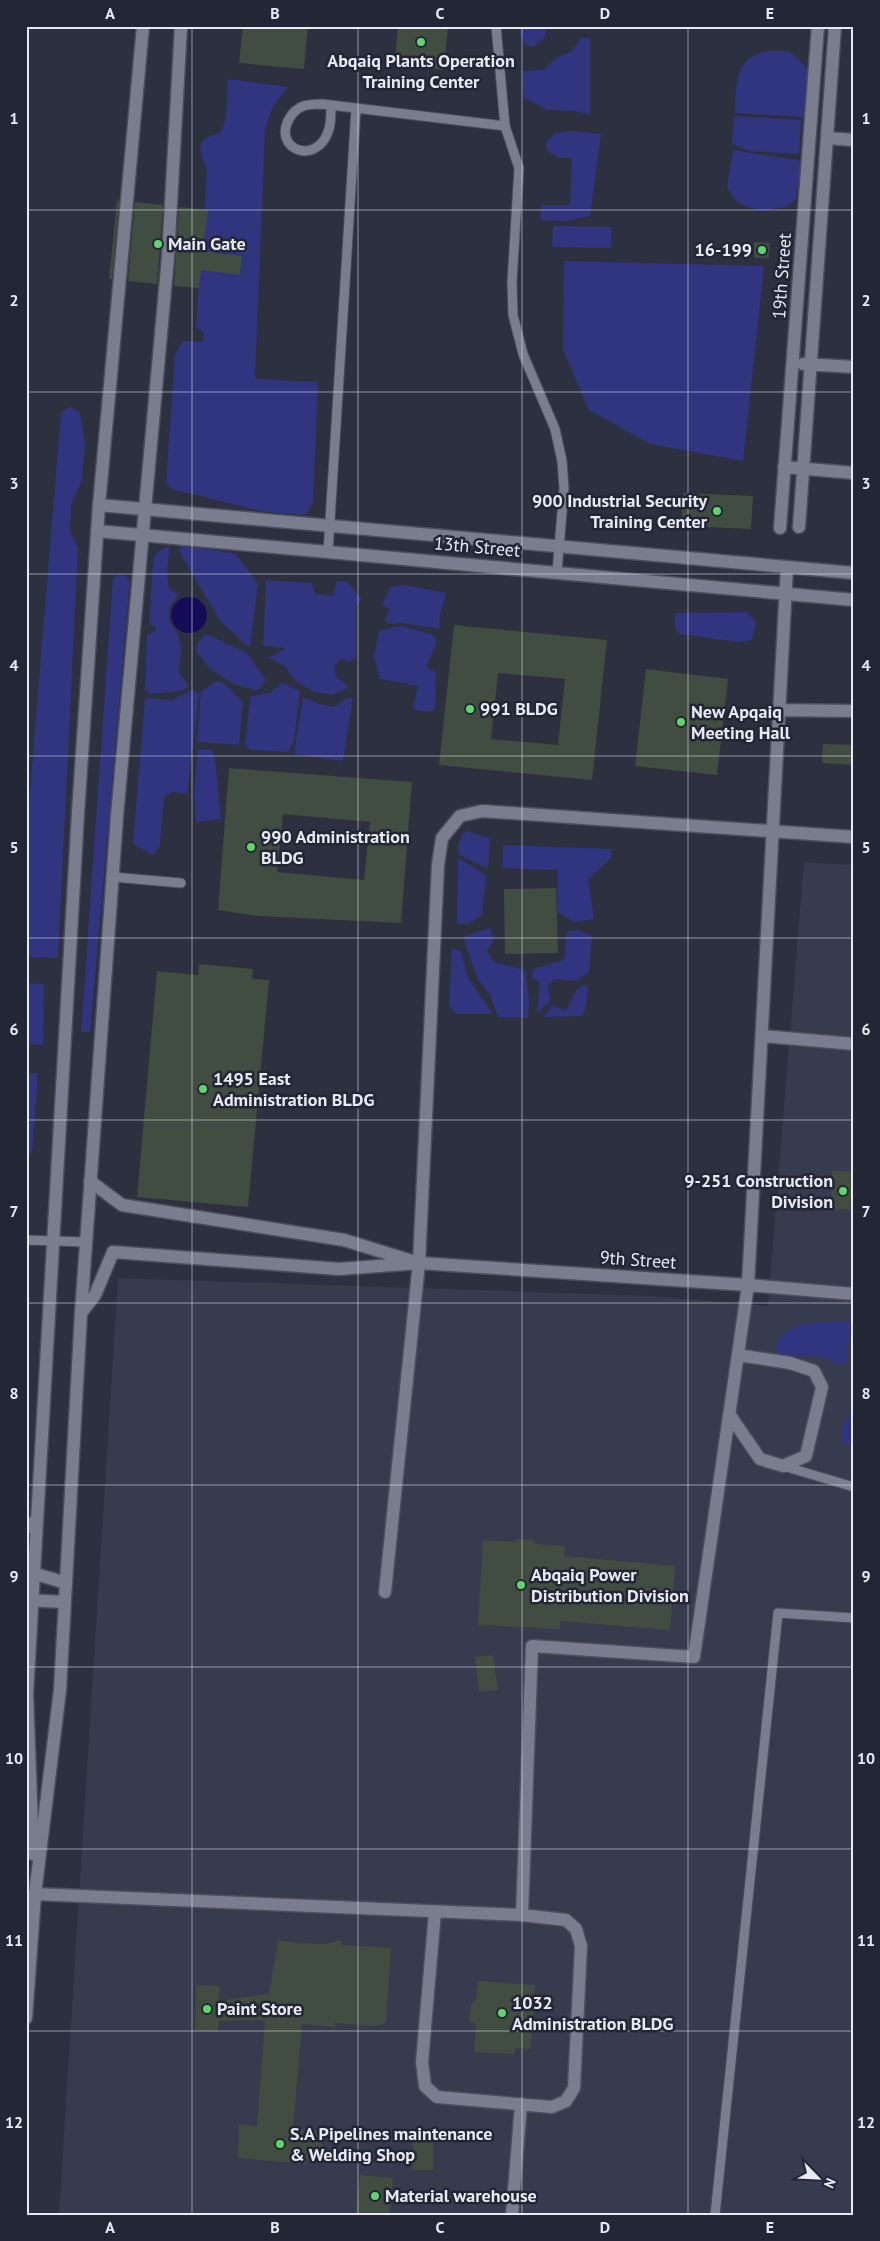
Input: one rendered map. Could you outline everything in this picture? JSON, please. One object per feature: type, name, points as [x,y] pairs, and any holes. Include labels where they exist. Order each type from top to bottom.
[{"type":"street","points":[[35,1894],[27,1694],[32,1524],[54,1241],[77,823],[97,531],[123,261],[142,26]]},
{"type":"street","points":[[26,2018],[35,1894],[60,1690],[81,1313],[116,816],[168,257],[181,26]]},
{"type":"street","name":"19th Street","points":[[780,528],[818,26]]},
{"type":"street","name":"19th Street","points":[[798,527],[804,469],[836,26]]},
{"type":"street","points":[[827,138],[854,140]]},
{"type":"street","points":[[793,363],[854,368]]},
{"type":"street","points":[[784,467],[854,473]]},
{"type":"street","name":"13th Street","points":[[99,505],[854,573]]},
{"type":"street","name":"13th Street","points":[[97,531],[854,600]]},
{"type":"street","points":[[522,1915],[532,1646],[694,1658],[748,1285],[786,568]]},
{"type":"street","points":[[779,710],[854,711]]},
{"type":"street","points":[[385,1592],[419,1263],[438,865],[442,838],[460,816],[482,811],[773,833],[854,837]]},
{"type":"street","points":[[762,1036],[854,1044]]},
{"type":"street","points":[[90,1181],[122,1205],[344,1240],[419,1263]]},
{"type":"street","points":[[81,1313],[95,1295],[113,1252],[339,1268],[419,1263]]},
{"type":"street","name":"9th Street","points":[[419,1263],[854,1294]]},
{"type":"street","points":[[729,1414],[760,1459],[784,1466],[806,1456],[822,1387],[814,1372],[790,1362],[738,1355]]},
{"type":"street","points":[[30,1572],[66,1582]]},
{"type":"street","points":[[29,1600],[64,1602]]},
{"type":"street","points":[[35,1894],[522,1915],[566,1920],[576,1929],[581,1946],[574,2088],[566,2102],[552,2107],[437,2097],[425,2086],[422,2062],[434,1912]]},
{"type":"street","points":[[512,2215],[521,2104]]},
{"type":"lane","points":[[496,26],[505,126],[519,168],[512,282],[513,316],[523,354],[554,429],[562,461],[564,488],[557,572]]},
{"type":"lane","points":[[331,106],[329,128],[322,143],[313,150],[302,152],[292,146],[286,139],[285,126],[293,112],[304,105],[331,106],[505,126]]},
{"type":"lane","points":[[328,552],[356,109]]},
{"type":"lane","points":[[113,877],[181,882]]},
{"type":"lane","points":[[26,1240],[86,1242]]},
{"type":"lane","points":[[784,1466],[854,1487]]},
{"type":"lane","points":[[715,2215],[778,1613],[854,1618]]},
{"type":"shaded area","points":[[521,26],[544,26],[546,28],[545,37],[533,47],[525,44],[520,36]]},
{"type":"shaded area","points":[[581,38],[590,38],[590,115],[575,111],[548,110],[524,98],[522,71],[543,70],[559,56],[571,52]]},
{"type":"shaded area","points":[[787,51],[797,57],[807,71],[809,87],[806,117],[735,113],[738,76],[747,61],[754,55],[763,52]]},
{"type":"shaded area","points":[[228,79],[289,87],[274,104],[265,129],[255,379],[318,382],[313,503],[305,515],[265,512],[172,489],[166,483],[175,354],[183,341],[204,342],[203,331],[196,328],[207,170],[201,146],[206,138],[220,133],[226,119]]},
{"type":"shaded area","points":[[734,116],[801,120],[799,154],[749,151],[732,144]]},
{"type":"shaded area","points":[[573,131],[601,134],[590,216],[566,221],[540,220],[541,205],[570,205],[572,158],[560,158],[547,151],[546,142],[556,133]]},
{"type":"shaded area","points":[[733,150],[802,161],[796,198],[787,207],[760,211],[738,203],[727,188]]},
{"type":"shaded area","points":[[553,226],[611,227],[611,248],[552,247]]},
{"type":"shaded area","points":[[564,261],[764,266],[743,461],[650,444],[589,410],[563,350]]},
{"type":"shaded area","points":[[71,407],[80,413],[85,443],[82,480],[71,505],[70,532],[78,548],[58,958],[26,957],[28,815],[61,412]]},
{"type":"shaded area","points":[[182,544],[236,554],[258,584],[250,648],[220,621],[179,551]]},
{"type":"shaded area","points":[[170,545],[167,571],[169,588],[178,595],[169,607],[169,622],[180,640],[179,673],[189,686],[182,691],[150,694],[145,690],[147,635],[155,631],[156,627],[149,624],[153,560],[158,552]]},
{"type":"shaded area","points":[[118,574],[130,580],[90,1032],[81,1032],[113,579]]},
{"type":"shaded area","points":[[266,580],[312,583],[315,594],[334,596],[336,581],[348,582],[361,599],[356,608],[356,658],[349,662],[341,658],[337,664],[335,663],[335,676],[349,687],[332,695],[312,691],[293,679],[286,667],[267,657],[273,656],[286,648],[263,646]]},
{"type":"shaded area","points":[[405,585],[446,593],[440,615],[440,629],[400,623],[388,624],[384,621],[390,609],[382,605],[390,587]]},
{"type":"shaded area","points":[[189,597],[202,602],[207,615],[202,628],[189,633],[176,628],[171,615],[176,602]]},
{"type":"shaded area","points":[[747,612],[756,622],[752,640],[738,642],[680,634],[675,628],[675,613]]},
{"type":"shaded area","points":[[401,626],[433,635],[437,642],[426,667],[436,672],[435,710],[425,712],[413,709],[418,686],[380,679],[374,657],[379,631]]},
{"type":"shaded area","points":[[206,634],[247,653],[266,680],[258,691],[234,684],[211,670],[196,651],[198,642]]},
{"type":"shaded area","points":[[216,681],[225,684],[243,702],[239,745],[197,742],[201,692]]},
{"type":"shaded area","points":[[282,683],[300,691],[294,740],[289,752],[251,750],[245,745],[250,697],[271,692]]},
{"type":"shaded area","points":[[193,690],[199,694],[187,794],[173,792],[164,797],[160,845],[154,855],[133,844],[145,698],[171,700]]},
{"type":"shaded area","points":[[303,697],[334,707],[347,698],[353,698],[343,761],[294,754]]},
{"type":"shaded area","points":[[198,749],[212,750],[215,760],[221,819],[196,822],[194,793]]},
{"type":"shaded area","points":[[467,831],[490,839],[488,869],[459,855],[458,846],[463,833]]},
{"type":"shaded area","points":[[503,845],[612,849],[611,858],[588,879],[594,919],[574,922],[557,912],[558,870],[502,868]]},
{"type":"shaded area","points":[[458,858],[486,875],[482,915],[468,924],[457,924]]},
{"type":"shaded area","points":[[804,862],[854,865],[854,2215],[59,2215],[118,1278],[652,1296],[768,1306]]},
{"type":"shaded area","points":[[490,928],[494,939],[487,951],[494,962],[525,970],[529,999],[528,1018],[498,1017],[490,995],[478,980],[463,937]]},
{"type":"shaded area","points":[[578,930],[592,936],[589,972],[576,981],[555,979],[548,985],[550,1001],[537,1014],[540,982],[531,978],[535,968],[564,960],[567,932]]},
{"type":"shaded area","points":[[452,948],[461,951],[468,978],[493,1014],[456,1014],[449,1006]]},
{"type":"shaded area","points":[[26,983],[44,984],[43,1045],[26,1044]]},
{"type":"shaded area","points":[[584,985],[588,986],[586,1006],[582,1016],[544,1017],[552,1005],[566,1011],[577,989]]},
{"type":"shaded area","points":[[26,1073],[38,1073],[32,1153],[26,1155]]},
{"type":"shaded area","points":[[820,1322],[854,1322],[854,1333],[851,1332],[847,1344],[848,1363],[834,1363],[827,1359],[812,1356],[788,1356],[775,1350],[779,1339],[795,1327]]},
{"type":"shaded area","points":[[854,1411],[854,1445],[842,1444],[843,1426],[847,1418]]},
{"type":"building","points":[[243,26],[308,26],[304,69],[239,63]]},
{"type":"building","name":"Abqaiq Plants Operation Training Center","points":[[398,26],[448,26],[444,70],[398,65],[400,59],[395,58]]},
{"type":"building","points":[[117,201],[119,201],[112,279],[109,279]]},
{"type":"building","points":[[135,202],[163,205],[157,284],[128,281]]},
{"type":"building","points":[[179,207],[208,210],[203,251],[242,256],[240,275],[201,270],[199,288],[174,286]]},
{"type":"building","name":"16-199","points":[[754,242],[770,243],[769,258],[754,258]]},
{"type":"building","name":"900 Industrial Security Training Center","points":[[683,493],[753,496],[751,529],[681,526]]},
{"type":"building","name":"991 BLDG","points":[[454,625],[607,640],[592,780],[439,765]],"holes":[[[498,673],[565,679],[558,745],[491,739]]]},
{"type":"building","name":"New Apqaiq Meeting Hall","points":[[646,669],[728,679],[717,775],[635,766]]},
{"type":"building","points":[[823,744],[854,745],[854,765],[822,763]]},
{"type":"building","name":"990 Administration BLDG","points":[[229,768],[412,782],[401,923],[258,916],[218,910]],"holes":[[[283,814],[370,822],[364,880],[277,872]]]},
{"type":"building","points":[[556,888],[558,953],[505,954],[504,889]]},
{"type":"building","name":"1495 East Administration BLDG","points":[[199,964],[253,969],[252,979],[269,980],[248,1207],[137,1197],[157,971],[198,975]]},
{"type":"building","name":"9-251 Construction Division","points":[[832,1171],[854,1172],[854,1210],[831,1209]]},
{"type":"building","points":[[516,1539],[533,1540],[535,1544],[565,1546],[564,1556],[675,1566],[670,1630],[560,1621],[560,1629],[478,1625],[483,1540],[515,1542]]},
{"type":"building","points":[[493,1655],[498,1690],[479,1692],[475,1657]]},
{"type":"building","points":[[278,1940],[326,1944],[341,1940],[341,1945],[391,1948],[386,2023],[374,2026],[335,2023],[335,2027],[302,2024],[293,2128],[324,2131],[319,2161],[307,2160],[306,2164],[238,2158],[239,2124],[257,2126],[265,2020],[219,2021],[218,2032],[195,2031],[196,1985],[220,1986],[219,2001],[269,1994]]},
{"type":"building","name":"1032 Administration BLDG","points":[[478,1981],[535,1985],[531,2049],[515,2048],[515,2054],[474,2052],[476,2024],[469,2021],[471,2004],[476,2000]]},
{"type":"building","points":[[433,2139],[433,2170],[412,2170],[413,2140]]},
{"type":"building","name":"Material warehouse","points":[[360,2175],[393,2178],[389,2215],[356,2215]]},
{"type":"place","name":"Abqaiq Plants Operation Training Center","points":[[421,42]]},
{"type":"place","name":"Main Gate","points":[[158,244]]},
{"type":"place","name":"16-199","points":[[762,250]]},
{"type":"place","name":"900 Industrial Security Training Center","points":[[717,511]]},
{"type":"place","name":"991 BLDG","points":[[470,709]]},
{"type":"place","name":"New Apqaiq Meeting Hall","points":[[681,722]]},
{"type":"place","name":"990 Administration BLDG","points":[[251,847]]},
{"type":"place","name":"1495 East Administration BLDG","points":[[203,1089]]},
{"type":"place","name":"9-251 Construction Division","points":[[843,1191]]},
{"type":"place","name":"Abqaiq Power Distribution Division","points":[[521,1585]]},
{"type":"place","name":"Paint Store","points":[[207,2009]]},
{"type":"place","name":"1032 Administration BLDG","points":[[502,2013]]},
{"type":"place","name":"S.A Pipelines maintenance & Welding Shop","points":[[280,2144]]},
{"type":"place","name":"Material warehouse","points":[[375,2196]]}]
